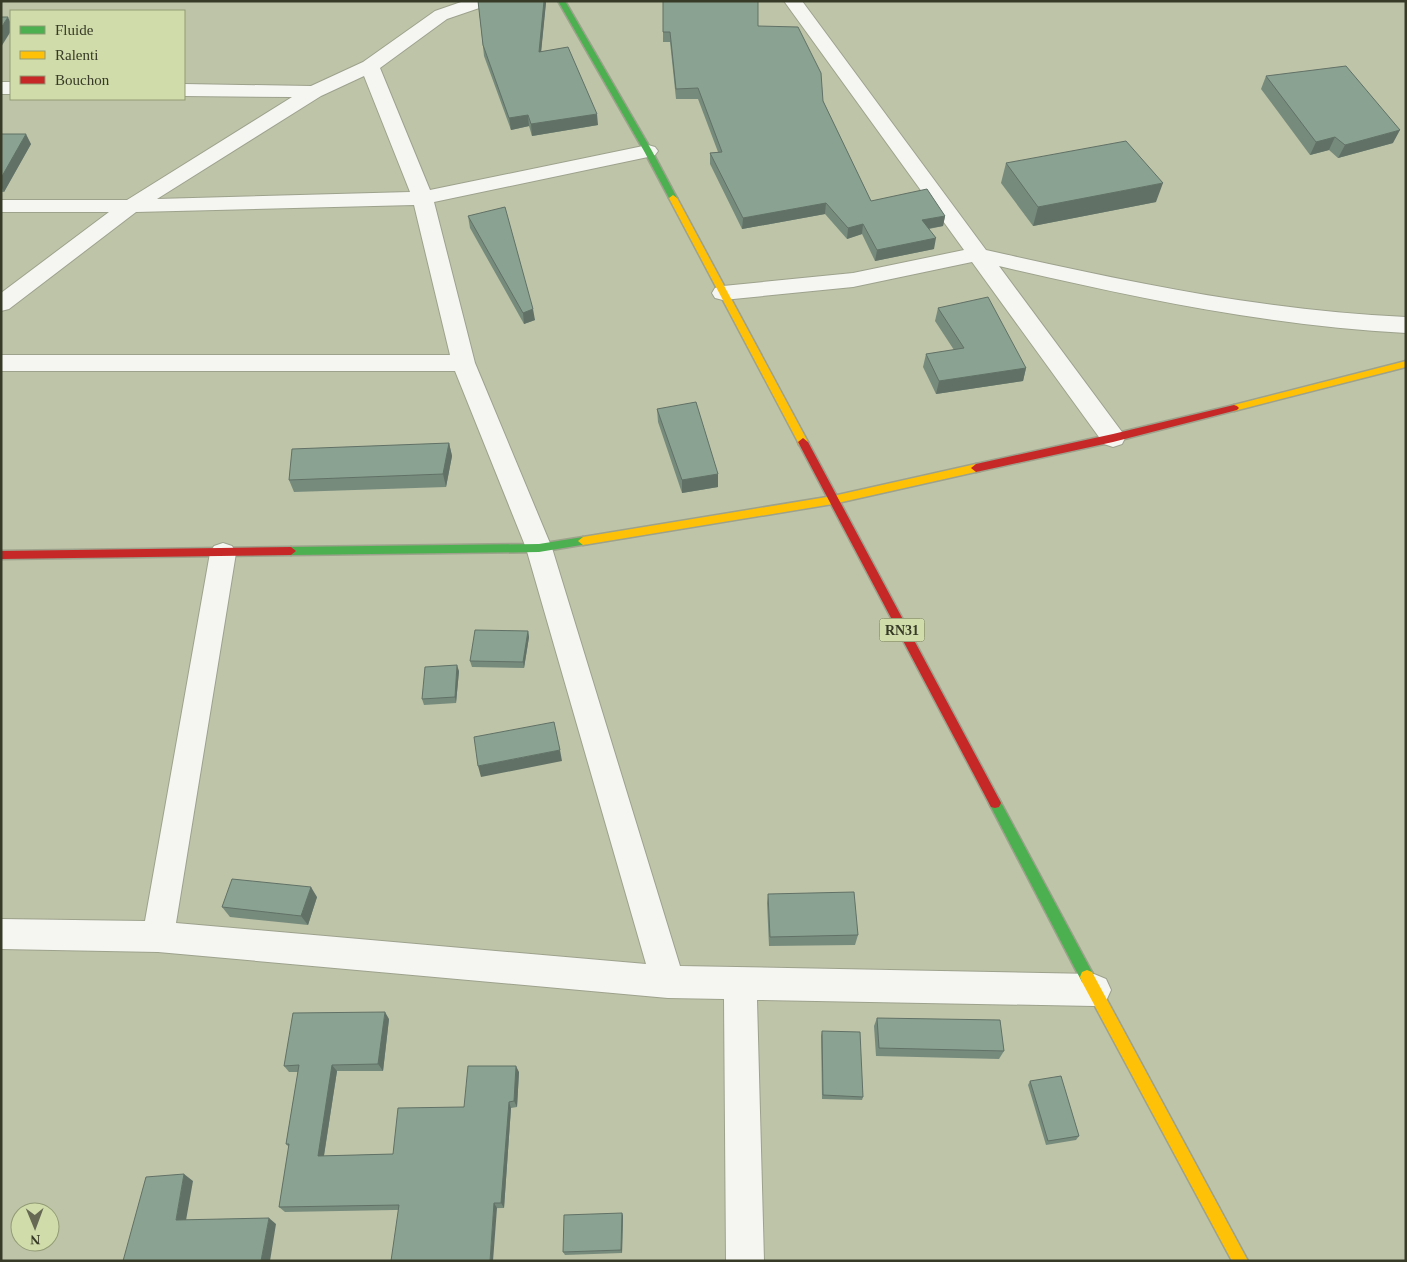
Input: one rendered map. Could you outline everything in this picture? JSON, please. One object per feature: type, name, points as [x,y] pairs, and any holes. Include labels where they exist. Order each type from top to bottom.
[{"type":"main road","name":"RN31","points":[[561,1],[648,151],[1240,1261]]},
{"type":"main road","points":[[1,555],[539,548],[833,500],[1113,438],[1406,364]]},
{"type":"street","points":[[1,304],[131,206],[314,92],[370,66],[441,14],[482,1]]},
{"type":"street","points":[[793,1],[976,254],[1113,438]]},
{"type":"street","points":[[370,66],[423,198],[463,363],[539,548],[668,982]]},
{"type":"street","points":[[185,90],[314,92]]},
{"type":"street","points":[[1,206],[131,206],[423,198],[648,151]]},
{"type":"street","points":[[723,293],[853,280],[976,254],[1102,283],[1227,306],[1365,324],[1406,325]]},
{"type":"street","points":[[1,363],[463,363]]},
{"type":"street","points":[[158,937],[223,553]]},
{"type":"street","points":[[1,934],[158,937],[668,982],[1094,990]]},
{"type":"street","points":[[740,984],[745,1261]]},
{"type":"building","points":[[478,1],[544,1],[539,52],[568,47],[597,114],[531,124],[528,115],[509,118],[483,45]]},
{"type":"building","points":[[663,1],[758,1],[758,26],[798,27],[821,73],[823,101],[871,201],[927,189],[945,216],[922,220],[936,238],[877,250],[863,224],[848,228],[826,203],[743,218],[710,153],[722,152],[698,88],[676,89],[670,32],[663,32]]},
{"type":"building","points":[[1,17],[8,17],[1,28]]},
{"type":"building","points":[[1346,66],[1400,130],[1345,145],[1335,137],[1316,142],[1266,76]]},
{"type":"building","points":[[1,134],[26,134],[1,178]]},
{"type":"building","points":[[1126,141],[1163,183],[1038,207],[1006,163]]},
{"type":"building","points":[[505,207],[533,309],[523,313],[468,216]]},
{"type":"building","points":[[988,297],[1026,368],[939,381],[926,354],[964,348],[938,308]]},
{"type":"building","points":[[696,402],[718,474],[682,480],[657,409]]},
{"type":"building","points":[[449,443],[443,474],[289,480],[292,449]]},
{"type":"building","points":[[475,630],[528,631],[523,662],[470,661]]},
{"type":"building","points":[[457,665],[455,697],[422,699],[425,667]]},
{"type":"building","points":[[554,722],[560,750],[478,766],[474,737]]},
{"type":"building","points":[[232,879],[311,887],[301,916],[222,907]]},
{"type":"building","points":[[854,892],[858,935],[770,937],[768,894]]},
{"type":"building","points":[[385,1012],[378,1064],[332,1065],[318,1156],[393,1154],[398,1108],[464,1107],[468,1066],[516,1066],[514,1101],[509,1102],[501,1203],[494,1203],[490,1261],[391,1261],[399,1205],[279,1207],[289,1144],[286,1144],[299,1065],[284,1066],[293,1013]]},
{"type":"building","points":[[877,1018],[1000,1020],[1004,1051],[879,1048]]},
{"type":"building","points":[[822,1031],[860,1032],[863,1097],[823,1095]]},
{"type":"building","points":[[1061,1076],[1079,1136],[1048,1141],[1030,1081]]},
{"type":"building","points":[[184,1174],[176,1220],[269,1218],[261,1261],[123,1261],[146,1177]]},
{"type":"building","points":[[622,1213],[621,1250],[563,1252],[564,1215]]},
{"type":"traffic: fast","points":[[561,1],[673,198]]},
{"type":"traffic: fast","points":[[291,551],[539,548],[583,541]]},
{"type":"traffic: fast","points":[[995,803],[1087,977]]},
{"type":"traffic: slow","points":[[673,198],[803,442]]},
{"type":"traffic: slow","points":[[1234,408],[1406,364]]},
{"type":"traffic: slow","points":[[583,541],[833,500],[976,468]]},
{"type":"traffic: slow","points":[[1087,977],[1240,1261]]},
{"type":"traffic: jam","points":[[976,468],[1113,438],[1234,408]]},
{"type":"traffic: jam","points":[[803,442],[995,803]]},
{"type":"traffic: jam","points":[[1,555],[291,551]]}]
